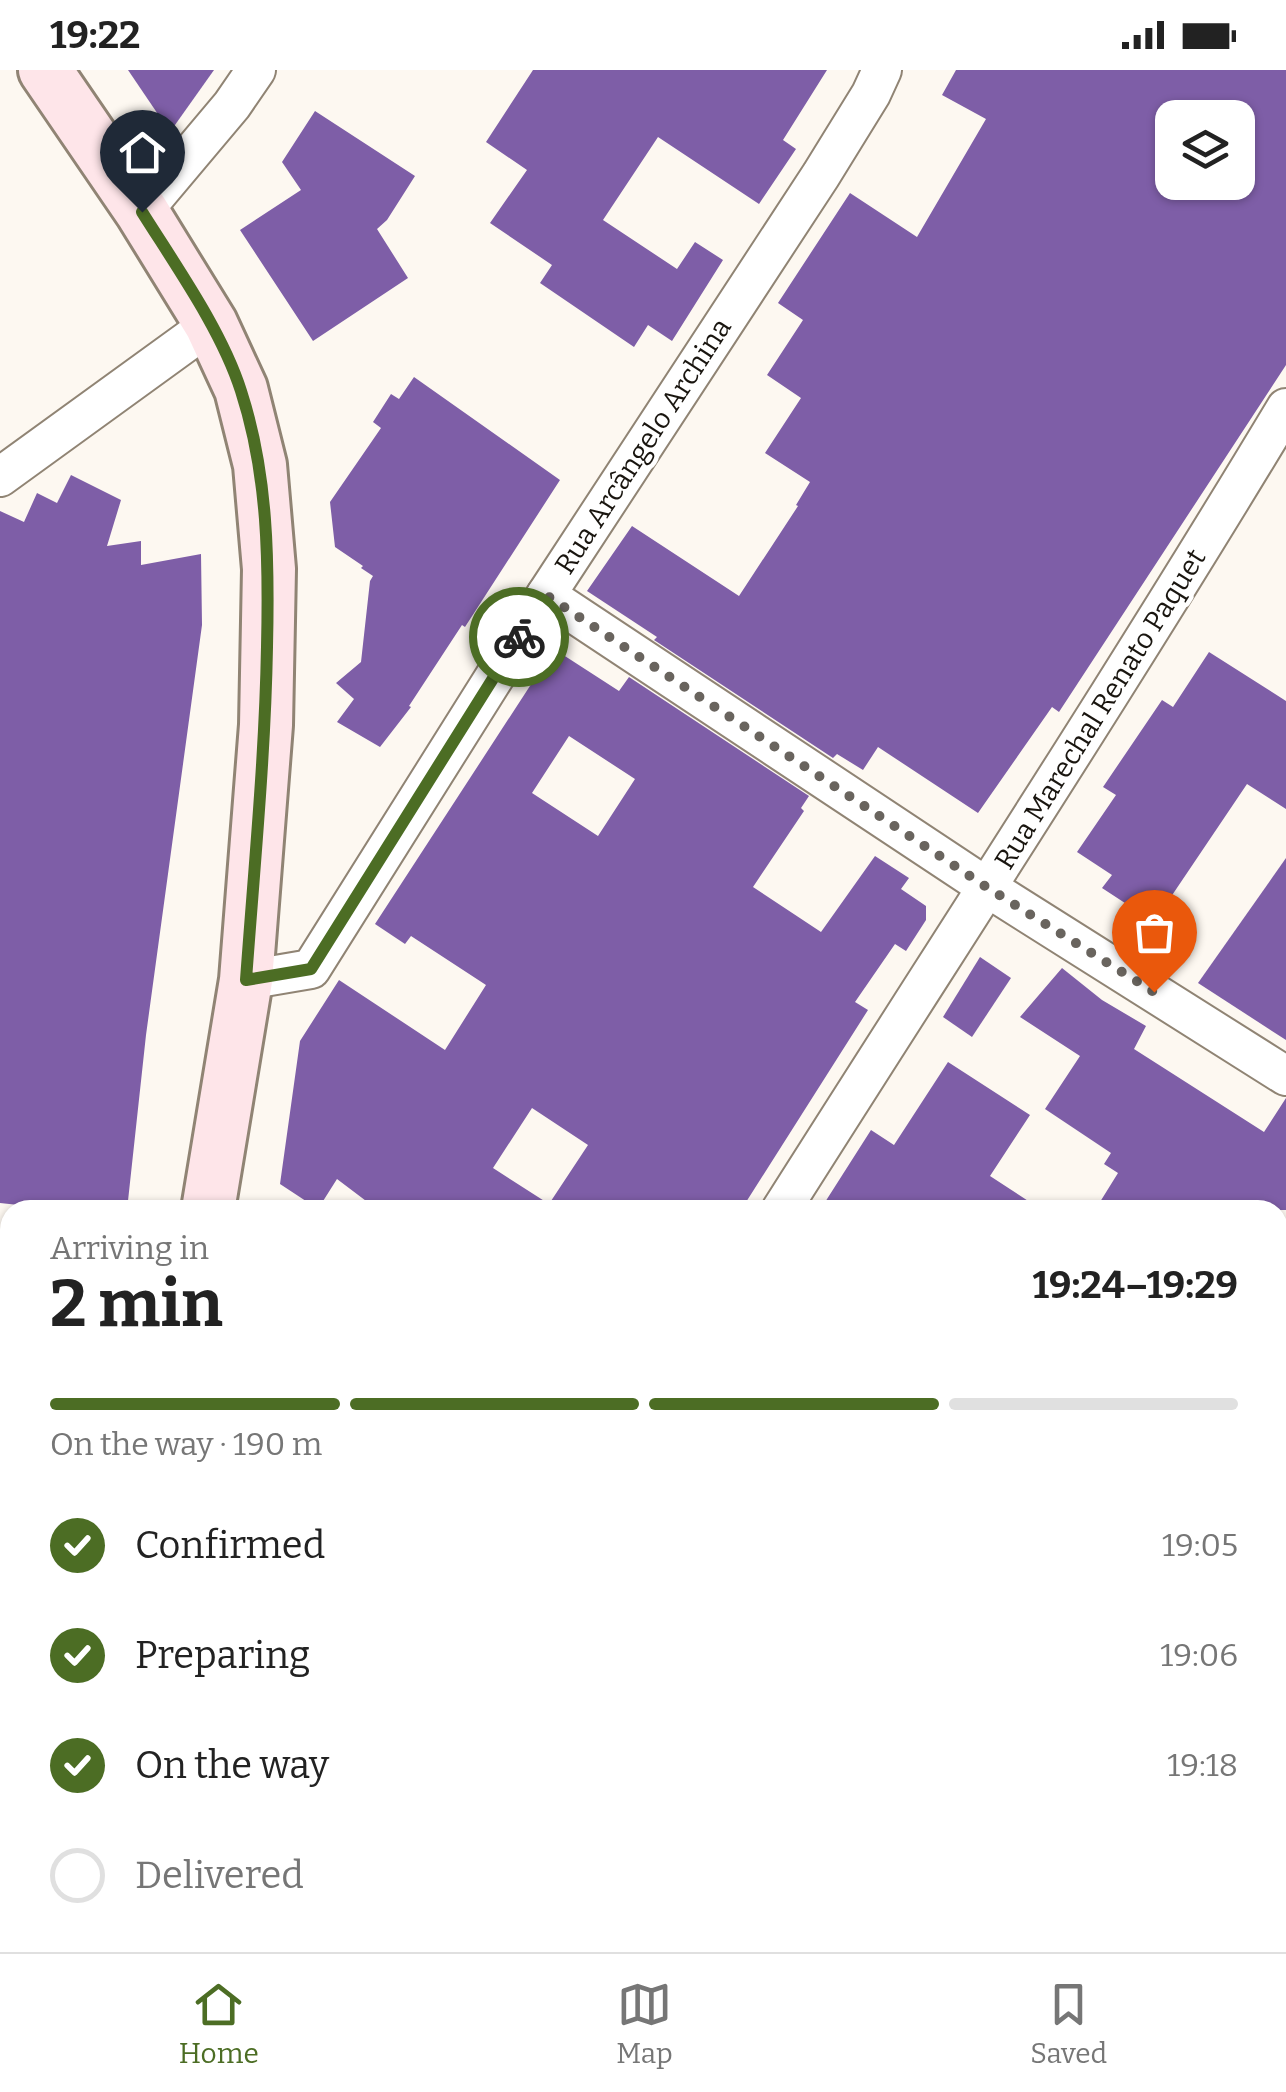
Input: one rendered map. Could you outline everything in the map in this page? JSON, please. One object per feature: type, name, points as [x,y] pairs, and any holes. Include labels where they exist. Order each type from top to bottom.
[{"type":"main road","points":[[45,70],[142,212],[211,324],[241,389],[260,465],[268,570],[266,725],[246,980],[210,1200]]},
{"type":"street","points":[[142,212],[232,105],[256,70]]},
{"type":"street","name":"Rua Arcângelo Archina","points":[[246,980],[311,969],[546,595],[821,175],[882,70]]},
{"type":"street","points":[[0,477],[211,324]]},
{"type":"street","name":"Rua Marechal Renato Paquet","points":[[787,1200],[1169,602],[1286,408]]},
{"type":"street","points":[[546,595],[988,888],[1286,1076]]},
{"type":"building","points":[[128,70],[214,70],[170,132]]},
{"type":"building","points":[[533,70],[827,70],[783,140],[796,149],[759,204],[658,137],[603,220],[677,269],[695,242],[723,260],[672,341],[648,325],[634,347],[540,283],[552,265],[490,223],[527,170],[486,142]]},
{"type":"building","points":[[956,70],[1286,70],[1286,365],[1059,712],[1052,707],[978,813],[878,747],[863,770],[837,754],[833,758],[587,591],[632,526],[739,596],[810,482],[765,453],[801,398],[767,375],[803,320],[778,303],[850,193],[917,237],[986,119],[942,95]]},
{"type":"building","points":[[315,111],[415,176],[377,229],[408,278],[313,341],[240,230],[301,190],[282,162]]},
{"type":"building","points":[[414,377],[560,480],[465,627],[462,625],[411,707],[380,747],[337,722],[354,699],[336,683],[361,662],[373,576],[335,547],[330,502],[381,428],[373,422],[391,394],[399,399]]},
{"type":"building","points":[[71,475],[121,500],[107,546],[141,541],[141,565],[201,554],[202,625],[146,1035],[128,1200],[0,1200],[0,511],[24,522],[37,493],[57,503]]},
{"type":"building","points":[[554,649],[619,691],[629,677],[809,796],[801,808],[804,811],[753,887],[821,932],[875,856],[909,878],[901,889],[926,906],[926,920],[906,951],[895,944],[855,1002],[868,1010],[747,1200],[552,1200],[588,1145],[532,1108],[493,1168],[543,1200],[365,1200],[337,1179],[324,1200],[304,1200],[280,1184],[300,1041],[339,980],[445,1050],[486,985],[411,936],[405,944],[375,924]],"holes":[[[569,736],[635,779],[598,836],[532,793]]]},
{"type":"building","points":[[1209,652],[1286,701],[1286,809],[1247,784],[1154,922],[1102,888],[1112,875],[1077,852],[1116,795],[1103,787],[1162,700],[1173,707]]},
{"type":"building","points":[[1286,858],[1286,1040],[1198,983]]},
{"type":"building","points":[[980,957],[1011,978],[972,1037],[943,1017]]},
{"type":"building","points":[[1062,968],[1102,1000],[1146,1026],[1134,1049],[1264,1132],[1286,1098],[1286,1200],[1101,1200],[1118,1173],[1104,1164],[1111,1153],[1045,1109],[1080,1056],[1020,1017]]},
{"type":"building","points":[[948,1062],[1030,1115],[990,1176],[1027,1200],[826,1200],[871,1130],[894,1145]]},
{"type":"way so far","points":[[519,637],[546,595],[988,888],[1154,992]]},
{"type":"route","points":[[142,212],[211,324],[241,389],[260,465],[268,570],[266,725],[246,980],[311,969],[519,637]]}]
